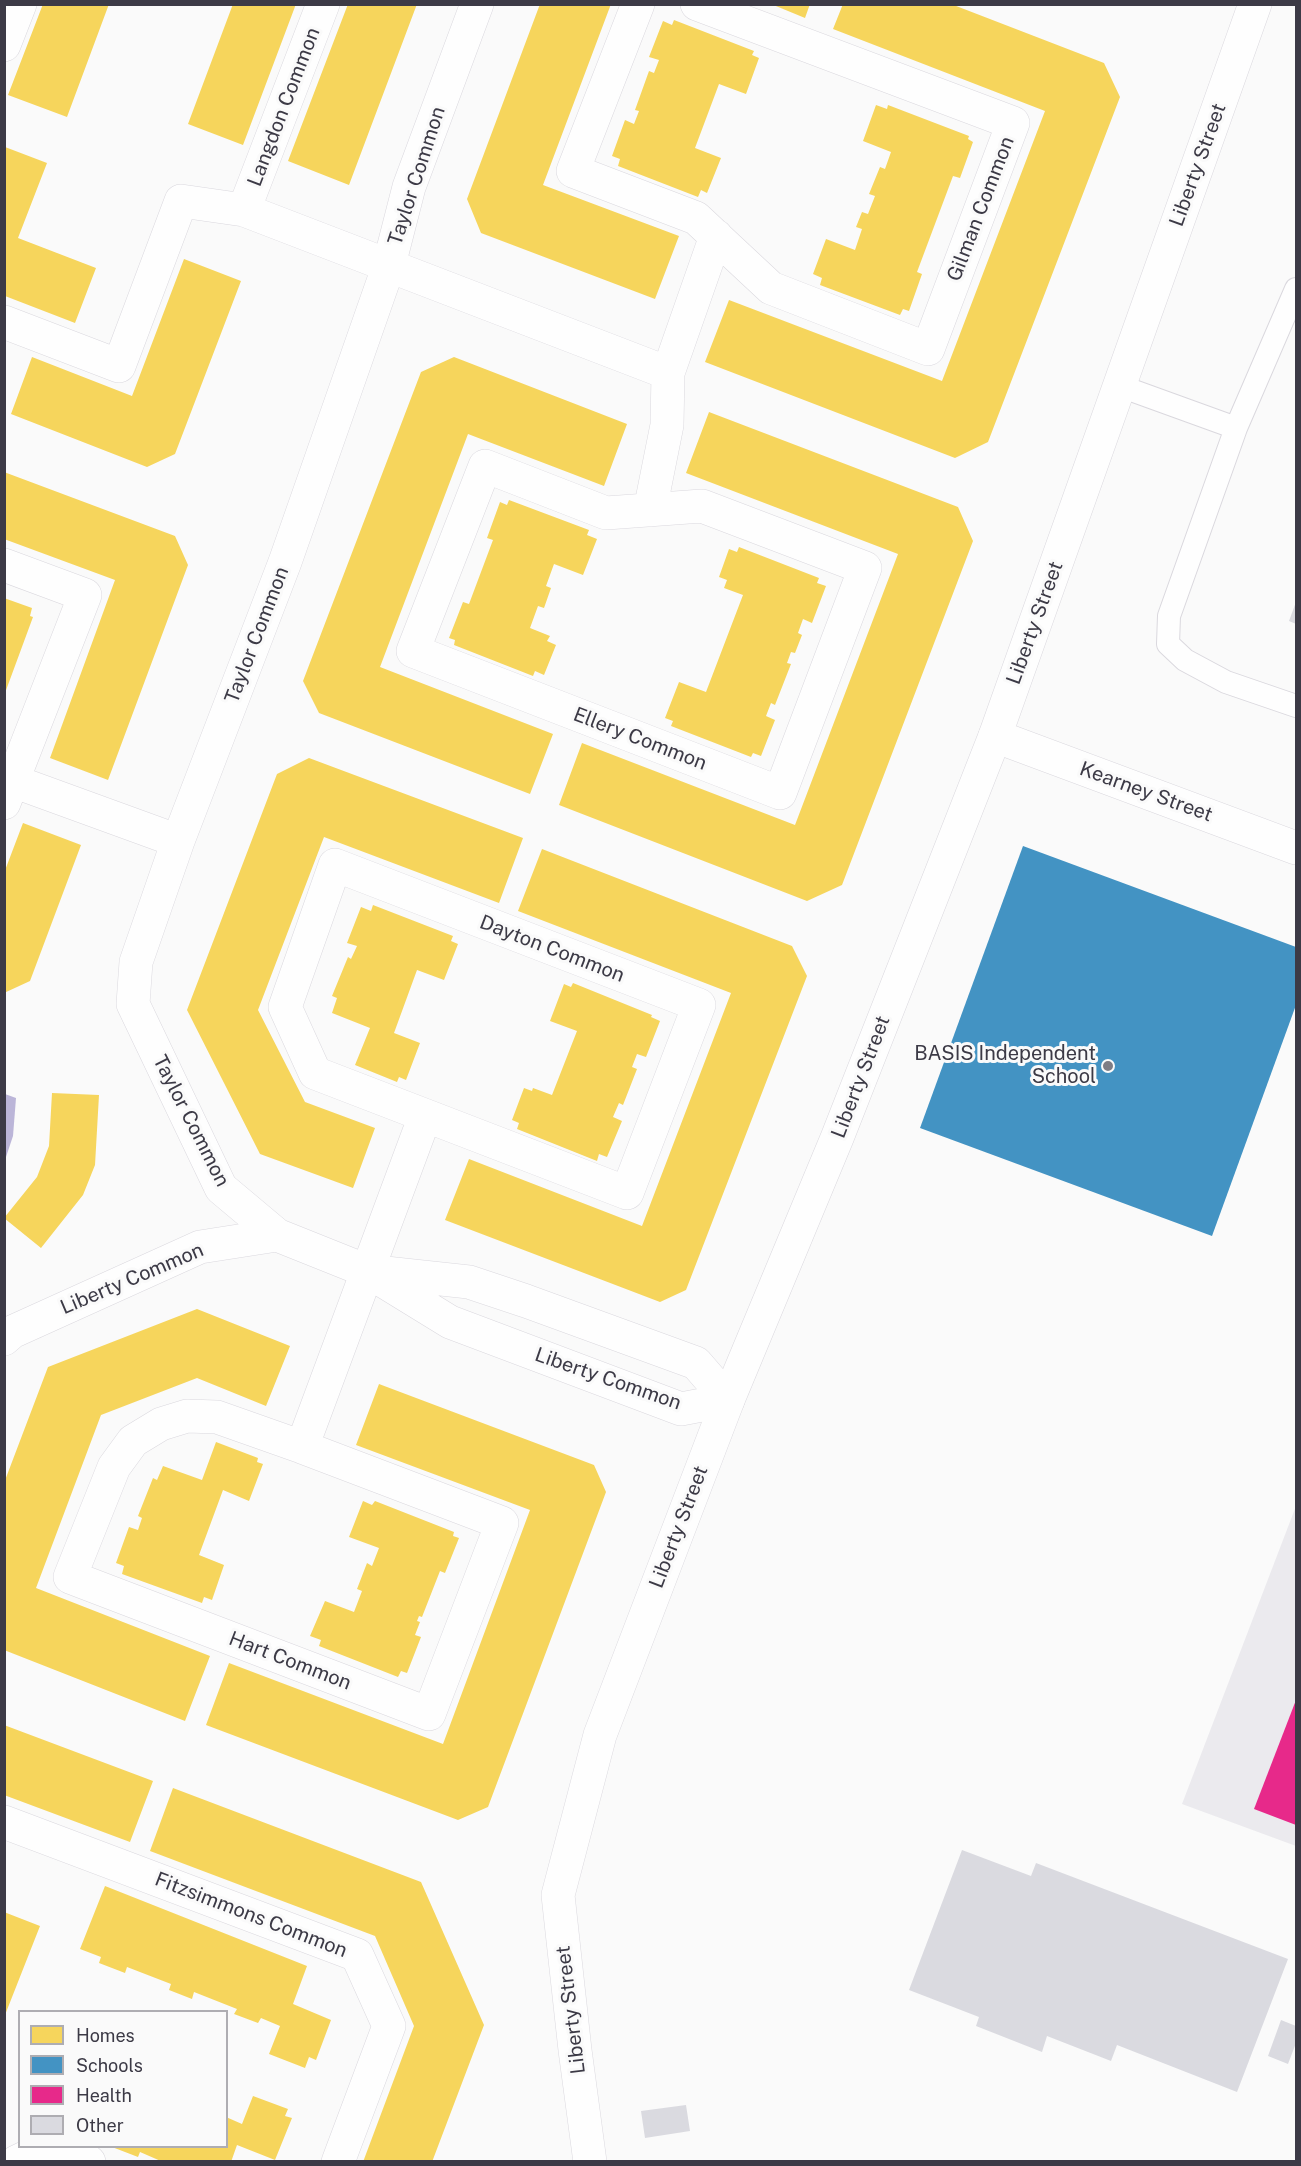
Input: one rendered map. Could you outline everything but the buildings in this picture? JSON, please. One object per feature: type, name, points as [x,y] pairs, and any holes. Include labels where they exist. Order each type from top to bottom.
[{"type":"street","points":[[4,45],[20,4]]},
{"type":"street","name":"Langdon Common","points":[[244,210],[323,4]]},
{"type":"street","name":"Taylor Common","points":[[277,1234],[221,1188],[133,1004],[136,962],[178,841],[285,561],[389,265],[409,187],[477,4]]},
{"type":"street","name":"Gilman Common","points":[[638,4],[573,171],[696,218],[771,288],[928,349],[1013,123],[697,4]]},
{"type":"street","name":"Liberty Street","points":[[590,2162],[558,1895],[600,1735],[728,1400],[837,1138],[995,736],[1256,4]]},
{"type":"street","points":[[4,322],[119,366],[182,201],[244,210],[668,373]]},
{"type":"street","points":[[650,510],[667,426],[668,373],[716,236]]},
{"type":"street","name":"Ellery Common","points":[[484,466],[606,513],[650,510],[702,506],[865,568],[780,792],[413,651],[484,466]]},
{"type":"street","points":[[4,565],[85,595],[9,792],[178,841]]},
{"type":"street","name":"Kearney Street","points":[[995,736],[1296,848]]},
{"type":"street","name":"Dayton Common","points":[[335,865],[699,1005],[627,1193],[425,1116],[315,1073],[285,1007],[335,865]]},
{"type":"street","points":[[302,1447],[425,1116]]},
{"type":"street","name":"Liberty Common","points":[[4,1339],[12,1332],[200,1247],[277,1234],[367,1271],[450,1322],[681,1409],[728,1400]]},
{"type":"street","name":"Liberty Common","points":[[367,1271],[469,1281],[696,1363],[728,1400]]},
{"type":"street","points":[[511,1345],[526,1302]]},
{"type":"street","name":"Hart Common","points":[[187,1416],[217,1417],[302,1447],[502,1523],[429,1714],[70,1577],[114,1467],[132,1441],[160,1424],[187,1416]]},
{"type":"street","name":"Fitzsimmons Common","points":[[4,1822],[357,1954],[389,2026],[338,2162]]},
{"type":"street","points":[[16,2162],[46,2148]]},
{"type":"street","points":[[55,2148],[89,2162]]},
{"type":"lane","points":[[1296,289],[1236,428],[1169,616],[1168,644],[1185,660],[1226,682],[1296,706]]},
{"type":"lane","points":[[1120,386],[1236,428]]},
{"type":"shaded area","points":[[5,1094],[16,1098],[13,1136],[5,1160]]},
{"type":"shaded area","points":[[1296,1506],[1296,1846],[1182,1804]]},
{"type":"place","name":"BASIS Independent School","points":[[1108,1066]]}]
